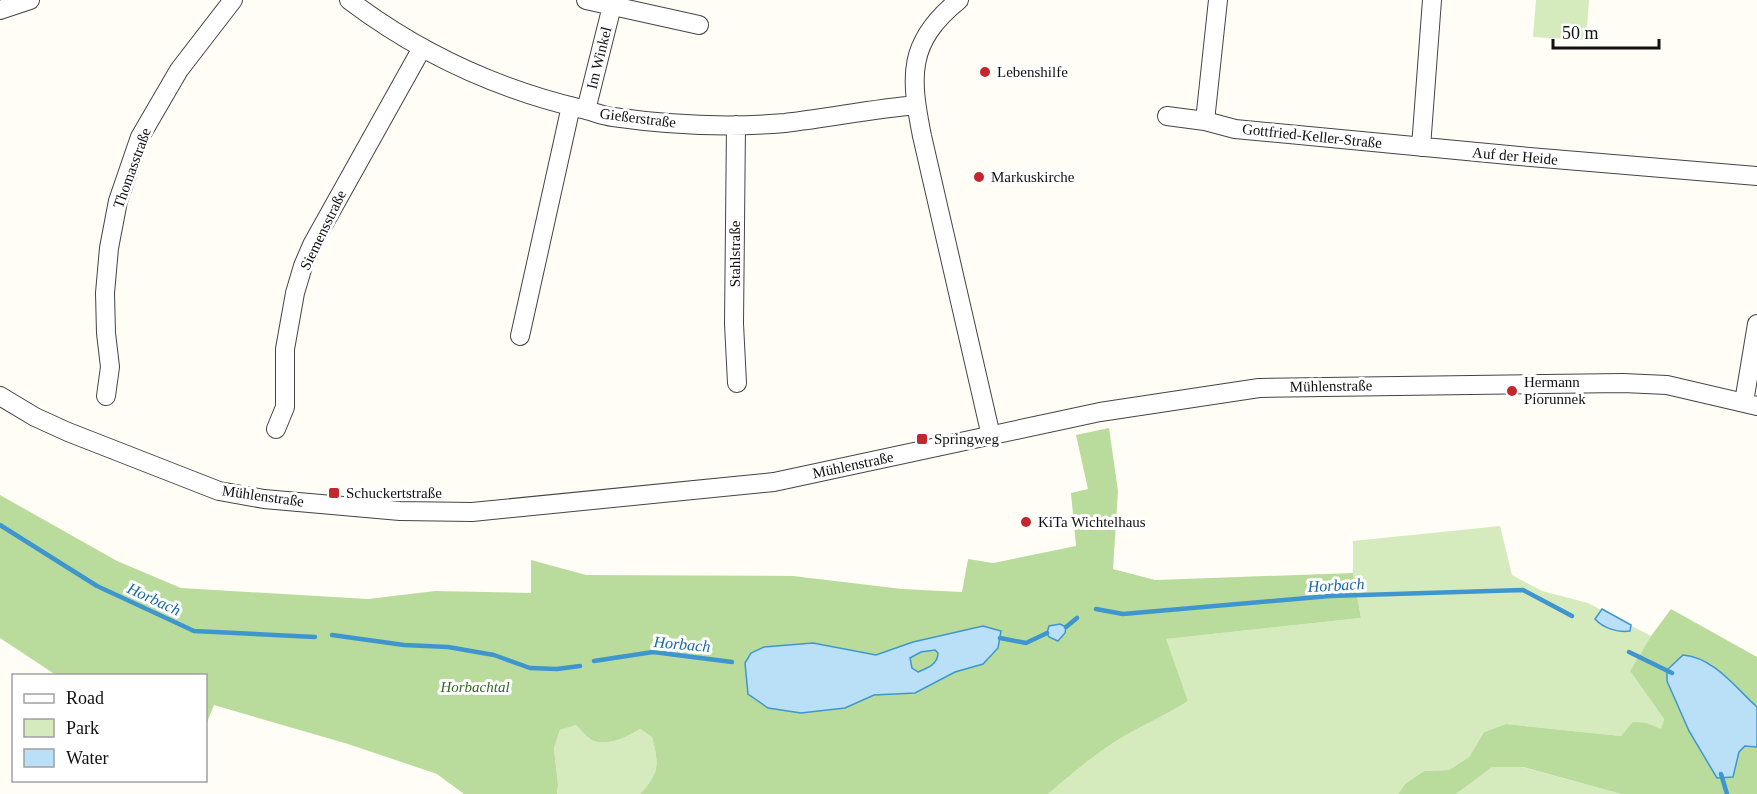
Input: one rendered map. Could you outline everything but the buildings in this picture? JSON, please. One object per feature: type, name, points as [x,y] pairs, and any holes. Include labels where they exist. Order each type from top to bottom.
[{"type":"street","points":[[0,10],[30,0]]},
{"type":"street","name":"Thomasstraße","points":[[106,396],[110,367],[105,293],[109,248],[117,201],[140,137],[179,70],[233,0]]},
{"type":"street","name":"Gießerstraße","points":[[349,0],[384,27],[470,72],[525,93],[610,117],[652,122],[736,125],[785,123],[915,105]]},
{"type":"street","name":"Im Winkel","points":[[586,0],[699,25]]},
{"type":"street","points":[[959,0],[934,22],[920,47],[914,80],[915,105],[991,436]]},
{"type":"street","points":[[1205,122],[1218,0]]},
{"type":"street","points":[[1420,147],[1432,0]]},
{"type":"street","name":"Im Winkel","points":[[578,108],[612,6]]},
{"type":"street","name":"Siemensstraße","points":[[276,429],[285,407],[285,349],[303,266],[312,245],[422,48]]},
{"type":"street","points":[[520,336],[578,108]]},
{"type":"street","name":"Gottfried-Keller-Straße","points":[[1167,116],[1235,129],[1420,147]]},
{"type":"street","name":"Stahlstraße","points":[[736,125],[734,324],[737,382]]},
{"type":"street","name":"Auf der Heide","points":[[1420,147],[1757,176]]},
{"type":"street","points":[[1750,404],[1757,324]]},
{"type":"street","name":"Mühlenstraße","points":[[0,396],[35,417],[68,432],[219,491],[264,499],[399,512],[472,512],[741,487],[774,482],[1100,412],[1259,388],[1623,383],[1667,386],[1750,404]]},
{"type":"green space","points":[[1536,0],[1589,0],[1586,40],[1533,37]]},
{"type":"green space","name":"Horbachtal","points":[[1109,428],[1118,491],[1113,569],[1155,580],[1353,573],[1361,618],[1166,639],[1188,701],[1116,741],[1048,794],[640,794],[651,780],[656,768],[652,737],[640,729],[618,740],[600,742],[589,738],[576,725],[560,730],[554,748],[557,794],[464,794],[437,774],[348,744],[214,705],[207,722],[207,674],[54,674],[0,638],[0,495],[117,561],[181,588],[368,599],[435,591],[531,593],[531,560],[586,575],[793,576],[902,589],[962,592],[968,559],[993,563],[1076,546],[1071,493],[1088,489],[1076,435]],"holes":[[[961,631],[1001,632],[998,648],[983,664],[955,672],[915,693],[874,695],[845,708],[801,713],[745,663],[751,653],[764,647],[813,643],[876,655],[913,642]]]},
{"type":"green space","points":[[1500,526],[1512,575],[1542,591],[1588,603],[1651,636],[1630,671],[1664,719],[1661,730],[1647,723],[1621,736],[1506,724],[1484,732],[1469,757],[1449,770],[1424,771],[1405,784],[1398,794],[1048,794],[1116,741],[1188,701],[1165,639],[1361,618],[1353,573],[1353,541]]},
{"type":"green space","points":[[1671,609],[1757,657],[1757,707],[1722,674],[1667,681],[1675,695],[1739,752],[1745,746],[1757,747],[1757,794],[1621,794],[1523,767],[1492,767],[1456,794],[1398,794],[1405,784],[1424,771],[1449,770],[1469,757],[1484,732],[1506,724],[1621,736],[1633,722],[1647,723],[1661,729],[1664,719],[1630,671]]},
{"type":"green space","points":[[935,650],[938,657],[932,665],[918,672],[912,668],[910,658],[921,652]]},
{"type":"green space","points":[[576,725],[589,738],[600,742],[618,740],[640,729],[652,737],[656,768],[651,780],[640,794],[557,794],[554,748],[560,730]]},
{"type":"green space","points":[[1491,767],[1522,767],[1621,794],[1456,794]]},
{"type":"water","points":[[1602,609],[1631,625],[1630,631],[1616,630],[1598,622],[1595,619]]},
{"type":"water","points":[[1060,624],[1066,627],[1065,633],[1058,641],[1049,637],[1047,633],[1049,626]]},
{"type":"water","points":[[983,626],[1001,631],[998,648],[983,664],[955,672],[915,693],[874,695],[845,708],[801,713],[768,708],[748,694],[745,663],[751,653],[764,647],[813,643],[876,655],[913,642]],"holes":[[[935,650],[938,657],[929,667],[918,672],[912,668],[910,658],[921,652]]]},
{"type":"water","points":[[1683,655],[1694,657],[1714,667],[1757,707],[1757,747],[1745,746],[1739,752],[1733,777],[1717,778],[1689,731],[1667,681],[1667,670]]},
{"type":"waterway","name":"Horbach","points":[[0,525],[97,586],[194,631],[315,637]]},
{"type":"waterway","name":"Horbach","points":[[1096,609],[1123,614],[1330,596],[1523,590],[1572,616]]},
{"type":"waterway","name":"Horbach","points":[[1066,627],[1077,618]]},
{"type":"waterway","name":"Horbach","points":[[1000,638],[1026,643],[1047,633]]},
{"type":"waterway","name":"Horbach","points":[[332,635],[404,645],[448,647],[494,655],[530,668],[557,669],[580,666]]},
{"type":"waterway","name":"Horbach","points":[[594,661],[653,652],[732,662]]},
{"type":"waterway","name":"Horbach","points":[[1629,652],[1672,673]]},
{"type":"waterway","name":"Horbach","points":[[1721,774],[1727,794]]},
{"type":"place","name":"Lebenshilfe","points":[[985,72]]},
{"type":"place","name":"Markuskirche","points":[[979,177]]},
{"type":"place","name":"Hermann Piorunnek","points":[[1512,391]]},
{"type":"place","name":"Springweg","points":[[922,439]]},
{"type":"place","name":"Schuckertstraße","points":[[334,493]]},
{"type":"place","name":"KiTa Wichtelhaus","points":[[1026,522]]}]
